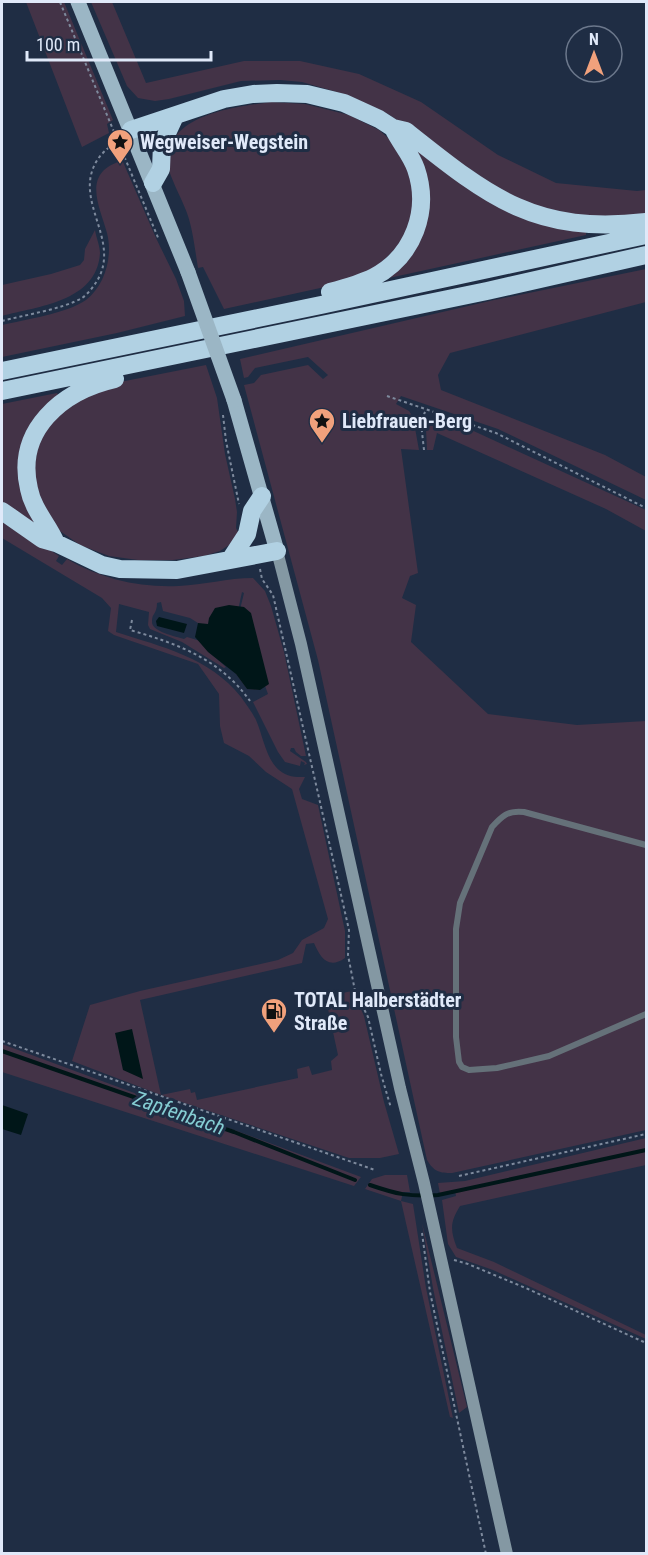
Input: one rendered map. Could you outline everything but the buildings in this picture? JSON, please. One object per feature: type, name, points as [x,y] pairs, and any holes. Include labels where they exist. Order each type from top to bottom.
[{"type":"highway","points":[[124,135],[224,99],[253,94],[307,94],[362,110],[393,128],[406,131],[483,190],[531,213],[582,224],[618,225],[646,222]]},
{"type":"highway","points":[[153,183],[161,169],[162,144],[175,116]]},
{"type":"highway","points":[[321,305],[326,293],[351,286],[385,269],[402,253],[413,237],[420,215],[422,194],[420,182],[412,159],[393,128]]},
{"type":"highway","points":[[2,371],[646,235]]},
{"type":"highway","points":[[2,391],[646,255]]},
{"type":"highway","points":[[56,543],[51,531],[38,514],[29,490],[27,464],[37,430],[51,411],[74,394],[110,380],[153,370],[161,359]]},
{"type":"highway","points":[[230,560],[247,534],[252,511],[262,496]]},
{"type":"highway","points":[[2,511],[42,539],[56,543],[102,565],[135,571],[177,570],[277,551]]},
{"type":"main road","points":[[78,2],[124,135],[153,183],[188,272],[234,400],[262,496],[306,666],[507,1554]]},
{"type":"lane","points":[[646,845],[524,812],[514,811],[499,818],[492,827],[460,903],[456,929],[455,982],[459,1062],[462,1067],[469,1070],[479,1070],[549,1056],[646,1014]]},
{"type":"path","points":[[60,2],[124,135],[162,246]]},
{"type":"path","points":[[2,321],[82,298],[99,277],[104,260],[104,244],[100,225],[91,204],[90,183],[94,166],[101,154],[124,135]]},
{"type":"path","points":[[387,396],[496,432],[646,508]]},
{"type":"path","points":[[424,450],[422,423],[426,409]]},
{"type":"path","points":[[223,412],[226,441],[240,509]]},
{"type":"path","points":[[257,556],[262,579],[273,595],[349,930],[348,955],[355,991],[368,1017],[391,1108]]},
{"type":"path","points":[[132,620],[130,630],[174,643],[223,671],[238,683],[250,701]]},
{"type":"path","points":[[2,1041],[375,1170]]},
{"type":"path","points":[[459,1176],[646,1134]]},
{"type":"path","points":[[422,1234],[430,1292],[486,1554]]},
{"type":"path","points":[[441,1258],[478,1268],[646,1343]]},
{"type":"shaded area","points":[[26,2],[64,2],[113,120],[107,124],[109,133],[82,147]]},
{"type":"shaded area","points":[[91,2],[112,2],[146,83],[244,61],[300,61],[359,74],[421,102],[498,155],[556,183],[646,190],[646,216],[594,219],[519,202],[388,114],[347,95],[302,82],[241,81],[169,99],[155,101],[138,98],[127,86]]},
{"type":"shaded area","points":[[271,102],[305,104],[349,115],[379,130],[395,144],[410,168],[416,192],[406,239],[370,273],[334,285],[224,309],[203,267],[198,268],[189,220],[168,166],[170,145],[191,123],[206,116],[223,110]]},
{"type":"shaded area","points":[[416,146],[474,193],[512,213],[586,231],[586,235],[389,278],[411,253]]},
{"type":"shaded area","points":[[123,162],[176,279],[184,301],[185,316],[2,357],[2,325],[46,316],[78,305],[93,294],[103,279],[108,261],[109,242],[98,203],[97,183],[100,175],[107,168]]},
{"type":"shaded area","points":[[95,230],[100,253],[96,269],[88,282],[77,292],[48,305],[2,316],[2,285],[80,265]]},
{"type":"shaded area","points":[[646,269],[646,302],[450,353],[438,375],[441,390],[605,455],[646,477],[646,500],[498,429],[401,396],[396,404],[409,411],[413,417],[419,450],[401,449],[418,573],[410,576],[402,598],[416,605],[411,642],[488,714],[577,725],[646,721],[646,1130],[452,1173],[441,1172],[432,1167],[427,1160],[318,660],[244,385],[254,383],[261,375],[308,365],[323,379],[328,375],[308,357],[255,368],[248,377],[244,378],[240,359],[494,300]]},
{"type":"shaded area","points":[[206,365],[217,398],[237,512],[236,528],[239,534],[220,551],[204,556],[173,560],[138,560],[109,556],[80,545],[60,531],[47,517],[33,476],[39,440],[59,410],[120,382]]},
{"type":"shaded area","points":[[57,393],[58,395],[29,430],[41,528],[2,504],[2,404]]},
{"type":"shaded area","points":[[440,419],[454,422],[646,510],[646,531],[606,509],[437,433],[433,450],[427,450],[428,423]]},
{"type":"shaded area","points":[[2,518],[59,556],[56,561],[62,565],[67,559],[93,572],[135,584],[179,586],[253,578],[265,591],[271,606],[284,652],[306,756],[301,756],[294,748],[291,748],[290,751],[307,764],[304,765],[305,763],[301,761],[300,766],[285,762],[253,702],[268,694],[261,675],[256,673],[256,685],[260,690],[247,689],[228,663],[212,649],[209,652],[226,667],[224,668],[182,642],[150,629],[149,612],[119,604],[116,632],[184,655],[214,672],[228,683],[251,711],[268,754],[275,765],[288,775],[305,777],[299,789],[302,799],[318,805],[345,931],[345,958],[334,963],[329,962],[322,957],[314,943],[306,944],[302,963],[140,1000],[161,1095],[72,1061],[90,1005],[140,991],[278,960],[293,953],[302,940],[324,928],[328,919],[292,789],[266,772],[249,756],[224,743],[220,726],[219,694],[198,664],[114,635],[108,631],[111,608],[102,598],[2,538]],"holes":[[[242,592],[244,593],[237,622],[239,640],[251,660],[237,644],[227,638],[216,638],[207,643],[187,637],[184,639],[160,631],[153,625],[152,618],[157,603],[161,602],[163,611],[190,618],[211,627],[215,635],[225,637],[237,642],[235,624]]]},
{"type":"shaded area","points":[[229,605],[244,607],[251,613],[269,684],[260,690],[247,689],[236,674],[208,652],[195,637],[198,623],[208,624],[215,608]]},
{"type":"shaded area","points":[[159,617],[187,624],[184,633],[157,626],[156,621]]},
{"type":"shaded area","points":[[353,991],[364,1016],[399,1154],[380,1158],[349,1158],[161,1095],[190,1089],[191,1093],[195,1092],[197,1100],[298,1078],[297,1069],[309,1066],[312,1075],[332,1070],[331,1061],[338,1055],[328,1009],[331,1001],[337,996]]},
{"type":"shaded area","points":[[132,1029],[143,1079],[123,1070],[115,1033]]},
{"type":"shaded area","points":[[2,1044],[361,1177],[354,1186],[2,1072]]},
{"type":"shaded area","points":[[2,1105],[28,1114],[21,1135],[2,1129]]},
{"type":"shaded area","points":[[646,1138],[646,1165],[460,1206],[452,1226],[457,1248],[494,1262],[646,1335],[646,1339],[493,1270],[456,1257],[448,1244],[442,1200],[456,1196],[455,1191],[440,1194],[438,1183],[465,1181]]},
{"type":"shaded area","points":[[385,1175],[407,1175],[410,1192],[403,1192],[401,1201],[365,1189],[372,1179]]},
{"type":"shaded area","points":[[401,1201],[413,1204],[426,1288],[453,1418],[450,1417]]},
{"type":"shaded area","points":[[422,1223],[467,1407],[459,1413],[433,1288]]},
{"type":"waterway","name":"Zapfenbach","points":[[2,1051],[234,1132],[355,1180]]},
{"type":"waterway","name":"Zapfenbach","points":[[370,1185],[403,1194],[438,1195],[646,1150]]},
{"type":"place","name":"Wegweiser-Wegstein","points":[[120,165]]},
{"type":"place","name":"Liebfrauen-Berg","points":[[322,444]]},
{"type":"place","name":"TOTAL Halberstädter Straße","points":[[274,1034]]}]
